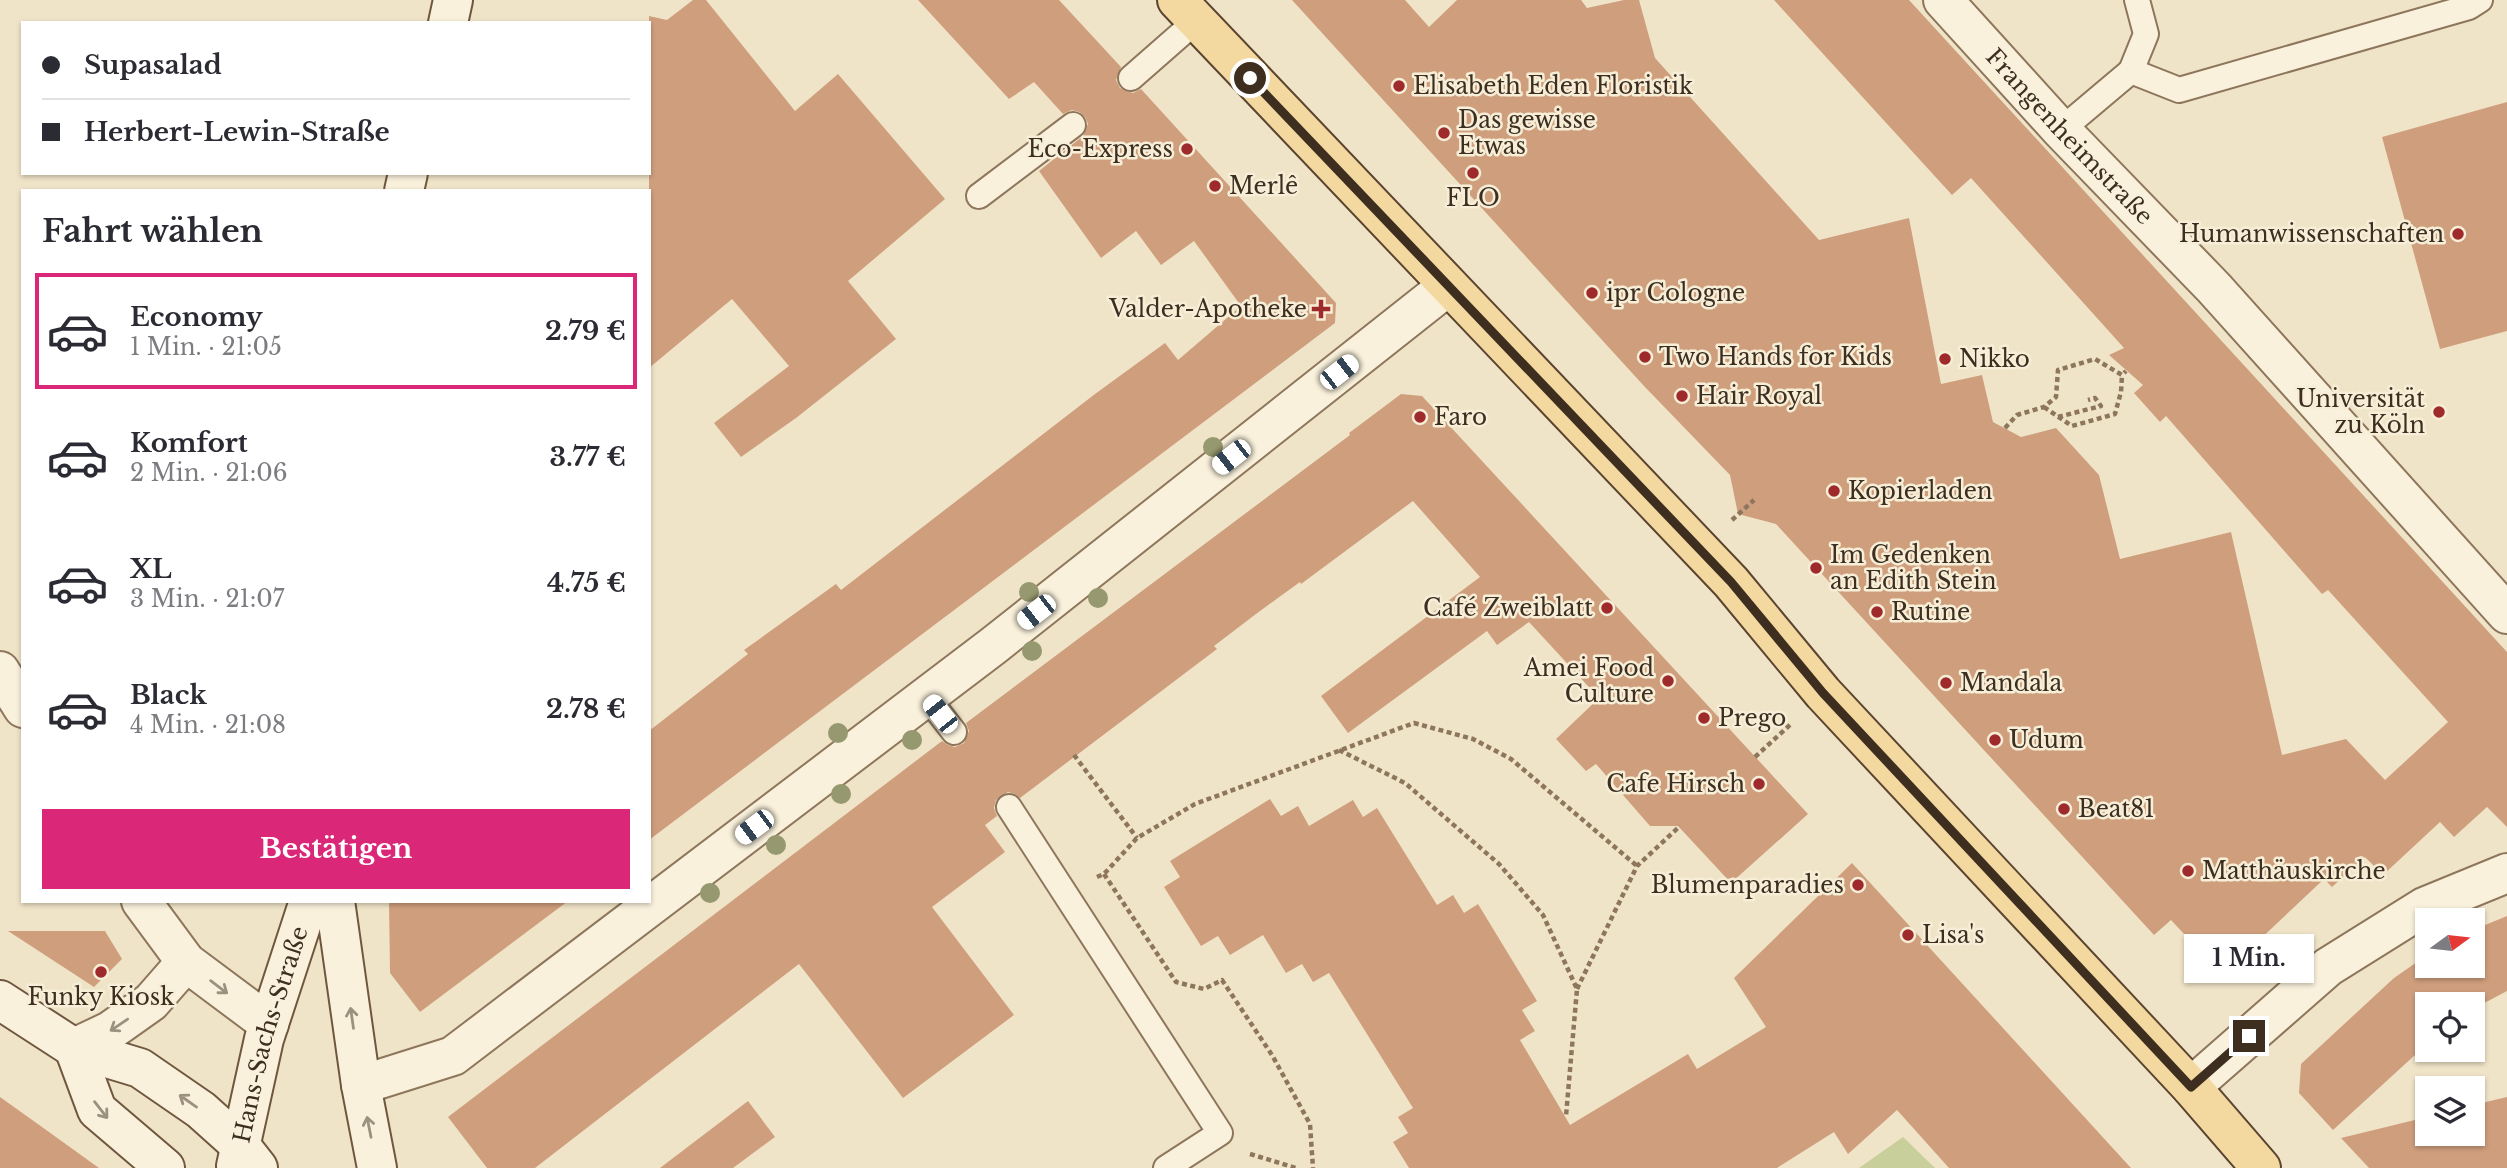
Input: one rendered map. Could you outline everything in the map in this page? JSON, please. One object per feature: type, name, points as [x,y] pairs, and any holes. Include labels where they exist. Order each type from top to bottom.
[{"type":"main road","points":[[1186,11],[1731,582],[1823,693],[2191,1087],[2261,1168]]},
{"type":"street","points":[[448,21],[453,0]]},
{"type":"street","name":"Frangenheimstraße","points":[[1943,0],[2061,130],[2214,288],[2507,614]]},
{"type":"street","points":[[361,1085],[453,1056],[926,696],[1448,286]]},
{"type":"street","points":[[0,671],[21,705]]},
{"type":"street","points":[[2191,1087],[2328,967],[2424,907],[2507,873]]},
{"type":"street","points":[[142,903],[186,962],[269,1024]]},
{"type":"street","name":"Hans-Sachs-Straße","points":[[244,1160],[269,1024],[308,903]]},
{"type":"street","name":"Hans-Sachs-Straße","points":[[335,903],[361,1085],[377,1168]]},
{"type":"street","points":[[74,1048],[110,1031],[151,1002],[186,962]]},
{"type":"street","points":[[0,1000],[74,1048],[140,1068],[201,1110],[244,1160]]},
{"type":"street","points":[[74,1048],[97,1110],[165,1168]]},
{"type":"lane","points":[[2061,130],[2131,71],[2146,34],[2137,0]]},
{"type":"lane","points":[[2131,71],[2179,90],[2469,7],[2480,0]]},
{"type":"lane","points":[[1131,78],[1186,11]]},
{"type":"lane","points":[[979,196],[1073,125]]},
{"type":"lane","points":[[926,696],[954,732]]},
{"type":"lane","points":[[1009,807],[1220,1133],[1166,1168]]},
{"type":"path","points":[[2005,429],[2017,415],[2044,407],[2056,397],[2057,370],[2095,359],[2124,373],[2122,392],[2115,414],[2072,426],[2044,407]]},
{"type":"path","points":[[2057,416],[2101,406],[2095,398],[2088,400]]},
{"type":"path","points":[[1738,514],[1754,500]]},
{"type":"path","points":[[1066,894],[1104,874],[1138,838],[1195,804],[1413,723],[1473,739],[1511,759],[1637,866]]},
{"type":"path","points":[[1339,749],[1405,783],[1499,863],[1543,915],[1577,989]]},
{"type":"path","points":[[1074,755],[1138,838]]},
{"type":"path","points":[[1566,1116],[1577,989],[1637,866],[1680,827]]},
{"type":"path","points":[[1104,874],[1176,982],[1204,989],[1222,980],[1240,1005],[1310,1124],[1313,1168]]},
{"type":"path","points":[[1220,1133],[1230,1148],[1296,1168]]},
{"type":"green space","points":[[1903,1137],[1935,1168],[1859,1168]]},
{"type":"building","points":[[693,0],[706,0],[795,111],[838,74],[945,199],[848,281],[896,339],[796,418],[741,457],[714,423],[789,366],[732,299],[651,366],[649,16],[667,20]]},
{"type":"building","points":[[918,0],[1059,0],[1121,67],[1116,80],[1120,88],[1133,93],[1141,89],[1336,303],[1335,323],[651,838],[651,729],[748,654],[744,650],[836,584],[841,590],[1165,343],[1178,360],[1241,306],[1194,241],[1161,265],[1136,231],[1101,258],[1039,171],[1083,136],[1088,124],[1085,117],[1072,110],[1063,114],[1034,82],[1009,99]]},
{"type":"building","points":[[1292,0],[1405,0],[1429,27],[1457,0],[1581,0],[1587,8],[1624,0],[1639,0],[1655,58],[1819,240],[1909,218],[1941,384],[1982,375],[1993,422],[2021,437],[2056,428],[2099,475],[2120,559],[2231,532],[2282,755],[2346,739],[2385,780],[2448,722],[2328,590],[2322,594],[2166,416],[2160,422],[2134,393],[2143,385],[2109,355],[2124,348],[1971,178],[1952,195],[1774,0],[1909,0],[2507,652],[2507,827],[2487,807],[2454,837],[2440,822],[2383,875],[2365,857],[2332,887],[2324,879],[2222,975],[2171,920],[2154,935],[1776,524],[1738,514],[1730,475],[1644,386]]},
{"type":"building","name":"Humanwissenschaften","points":[[2507,102],[2507,331],[2440,349],[2382,137]]},
{"type":"building","points":[[1401,394],[1422,396],[1808,814],[1731,883],[1678,826],[1650,826],[1596,764],[1586,771],[1556,739],[1599,698],[1529,622],[1497,645],[1487,631],[1348,733],[1321,696],[1480,577],[1413,501],[1256,614],[1214,646],[1217,649],[1020,798],[1008,792],[996,800],[994,808],[997,816],[985,825],[1005,852],[932,907],[1014,1015],[903,1098],[799,964],[535,1168],[487,1168],[448,1117],[942,741],[955,747],[964,743],[969,731],[966,723]]},
{"type":"building","points":[[1270,799],[1281,816],[1298,806],[1309,826],[1353,800],[1363,817],[1377,808],[1437,905],[1453,895],[1464,913],[1478,904],[1537,1001],[1522,1010],[1535,1031],[1520,1040],[1570,1125],[1688,1054],[1697,1069],[1766,1027],[1734,978],[1852,863],[2131,1168],[1949,1168],[1897,1110],[1848,1154],[1834,1132],[1777,1168],[1409,1168],[1393,1142],[1408,1133],[1398,1117],[1413,1108],[1329,973],[1313,982],[1302,964],[1286,973],[1263,935],[1230,955],[1218,936],[1201,946],[1164,887],[1180,877],[1170,861]]},
{"type":"building","points":[[389,903],[565,903],[420,1012],[390,973]]},
{"type":"building","points":[[2507,916],[2507,991],[2485,1003],[2485,992],[2415,992],[2415,1055],[2333,1130],[2299,1093],[2301,1064],[2394,978],[2415,963],[2415,978],[2485,978],[2485,925]]},
{"type":"building","points":[[8,931],[105,931],[122,959],[94,987]]},
{"type":"building","points":[[0,1097],[42,1127],[99,1168],[0,1168]]},
{"type":"building","points":[[2507,1097],[2507,1168],[2369,1168],[2341,1138],[2415,1120],[2415,1146],[2485,1146],[2485,1102]]},
{"type":"building","points":[[748,1101],[775,1137],[733,1168],[660,1168]]},
{"type":"place","name":"Elisabeth Eden Floristik","points":[[1399,86]]},
{"type":"place","name":"Das gewisse Etwas","points":[[1444,133]]},
{"type":"place","name":"Eco-Express","points":[[1187,149]]},
{"type":"place","name":"FLO","points":[[1473,173]]},
{"type":"place","name":"Merlê","points":[[1215,186]]},
{"type":"place","name":"Humanwissenschaften","points":[[2458,234]]},
{"type":"place","name":"ipr Cologne","points":[[1592,293]]},
{"type":"place","name":"Valder-Apotheke","points":[[1321,309]]},
{"type":"place","name":"Two Hands for Kids","points":[[1645,357]]},
{"type":"place","name":"Nikko","points":[[1945,359]]},
{"type":"place","name":"Hair Royal","points":[[1682,396]]},
{"type":"place","name":"Universität zu Köln","points":[[2439,412]]},
{"type":"place","name":"Faro","points":[[1420,417]]},
{"type":"place","name":"Kopierladen","points":[[1834,491]]},
{"type":"place","name":"Im Gedenken an Edith Stein","points":[[1816,568]]},
{"type":"place","name":"Café Zweiblatt","points":[[1607,608]]},
{"type":"place","name":"Rutine","points":[[1877,612]]},
{"type":"place","name":"Amei Food Culture","points":[[1668,681]]},
{"type":"place","name":"Mandala","points":[[1946,683]]},
{"type":"place","name":"Prego","points":[[1704,718]]},
{"type":"place","name":"Udum","points":[[1995,740]]},
{"type":"place","name":"Cafe Hirsch","points":[[1759,784]]},
{"type":"place","name":"Beat81","points":[[2064,809]]},
{"type":"place","name":"Matthäuskirche","points":[[2188,871]]},
{"type":"place","name":"Blumenparadies","points":[[1858,885]]},
{"type":"place","name":"Lisa's","points":[[1908,935]]},
{"type":"place","name":"Funky Kiosk","points":[[101,972]]},
{"type":"route","points":[[1250,78],[1731,582],[1823,693],[2191,1087],[2249,1036]]}]
